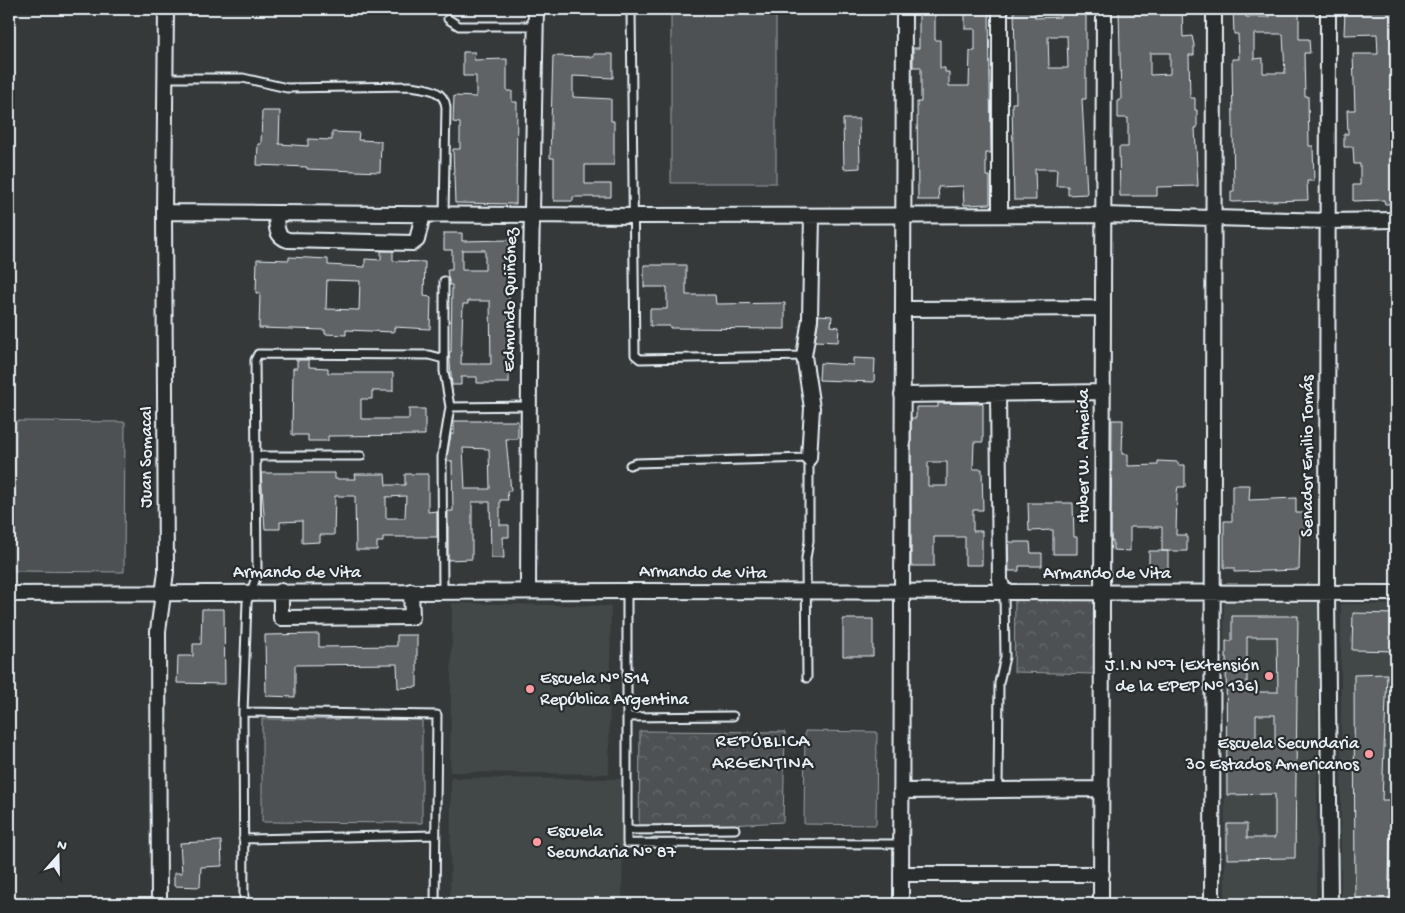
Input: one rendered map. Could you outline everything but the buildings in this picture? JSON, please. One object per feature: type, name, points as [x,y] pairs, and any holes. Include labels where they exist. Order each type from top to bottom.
[{"type":"street","name":"Juan Somacal","points":[[159,904],[158,631],[166,572],[164,212],[167,78],[166,9]]},
{"type":"street","name":"Edmundo Quiñónez","points":[[528,591],[531,214],[536,9]]},
{"type":"street","points":[[901,904],[904,9]]},
{"type":"street","points":[[1000,9],[1000,215]]},
{"type":"street","name":"Huber W. Almeida","points":[[1102,904],[1104,9]]},
{"type":"street","points":[[1212,904],[1214,9]]},
{"type":"street","name":"Senador Emilio Tomás","points":[[1328,9],[1327,593],[1330,904]]},
{"type":"street","points":[[164,212],[276,215],[1103,215],[1328,221],[1396,220]]},
{"type":"street","points":[[276,215],[277,233],[280,238],[288,240],[413,243],[417,240],[423,214]]},
{"type":"street","points":[[809,458],[812,408],[804,356],[810,319],[812,216]]},
{"type":"street","points":[[903,309],[1103,308]]},
{"type":"street","points":[[902,395],[1103,392]]},
{"type":"street","points":[[998,393],[1000,580],[1004,593]]},
{"type":"street","name":"Armando de Vita","points":[[9,594],[162,594],[250,591],[1396,593]]},
{"type":"street","points":[[281,591],[281,618],[412,617],[411,591]]},
{"type":"street","points":[[901,791],[1102,789]]},
{"type":"street","points":[[901,874],[1102,874]]},
{"type":"lane","points":[[631,9],[635,216],[635,355],[640,359],[804,356]]},
{"type":"lane","points":[[448,19],[459,26],[536,26]]},
{"type":"lane","points":[[167,78],[243,78],[287,88],[410,86],[427,88],[441,94],[445,100],[446,108],[444,214]]},
{"type":"lane","points":[[443,591],[442,456],[450,407],[444,359],[444,281]]},
{"type":"lane","points":[[244,904],[242,839],[243,712],[247,602],[256,578],[257,568],[255,360],[258,354],[429,355],[444,359]]},
{"type":"lane","points":[[450,407],[529,406]]},
{"type":"lane","points":[[257,456],[361,456]]},
{"type":"lane","points":[[630,465],[636,462],[809,458],[809,541],[806,558],[807,678]]},
{"type":"lane","points":[[627,591],[627,843],[901,844]]},
{"type":"lane","points":[[998,789],[999,683],[1005,658],[1004,593]]},
{"type":"lane","points":[[243,712],[437,715],[435,904]]},
{"type":"lane","points":[[626,717],[733,716]]},
{"type":"lane","points":[[627,830],[735,829]]},
{"type":"lane","points":[[242,839],[435,836]]},
{"type":"shaded area","points":[[1224,599],[1319,601],[1316,904],[1225,904]]},
{"type":"shaded area","name":"Escuela Nº 514 República Argentina","points":[[452,603],[611,606],[609,774],[450,772]]},
{"type":"shaded area","name":"Escuela Secundaria 30 Estados Americanos","points":[[1341,604],[1396,605],[1396,904],[1341,904]]},
{"type":"shaded area","name":"Escuela Secundaria Nº 87","points":[[451,778],[624,779],[622,904],[450,904]]},
{"type":"green space","points":[[671,9],[776,9],[776,183],[671,183]]},
{"type":"green space","points":[[16,421],[125,422],[124,572],[15,571]]},
{"type":"green space","points":[[1015,600],[1096,600],[1096,674],[1014,672]]},
{"type":"green space","points":[[262,719],[422,720],[422,823],[262,822]]},
{"type":"green space","points":[[640,731],[785,732],[783,822],[639,830]]},
{"type":"green space","points":[[805,731],[877,732],[876,825],[804,824]]},
{"type":"place","name":"J.I.N N°7 (Extensión de la EPEP N° 136)","points":[[1269,676]]},
{"type":"place","name":"Escuela Nº 514 República Argentina","points":[[530,689]]},
{"type":"place","name":"Escuela Secundaria 30 Estados Americanos","points":[[1369,754]]},
{"type":"place","name":"Escuela Secundaria Nº 87","points":[[537,842]]},
{"type":"district","name":"REPÚBLICA ARGENTINA","points":[[763,753]]}]
